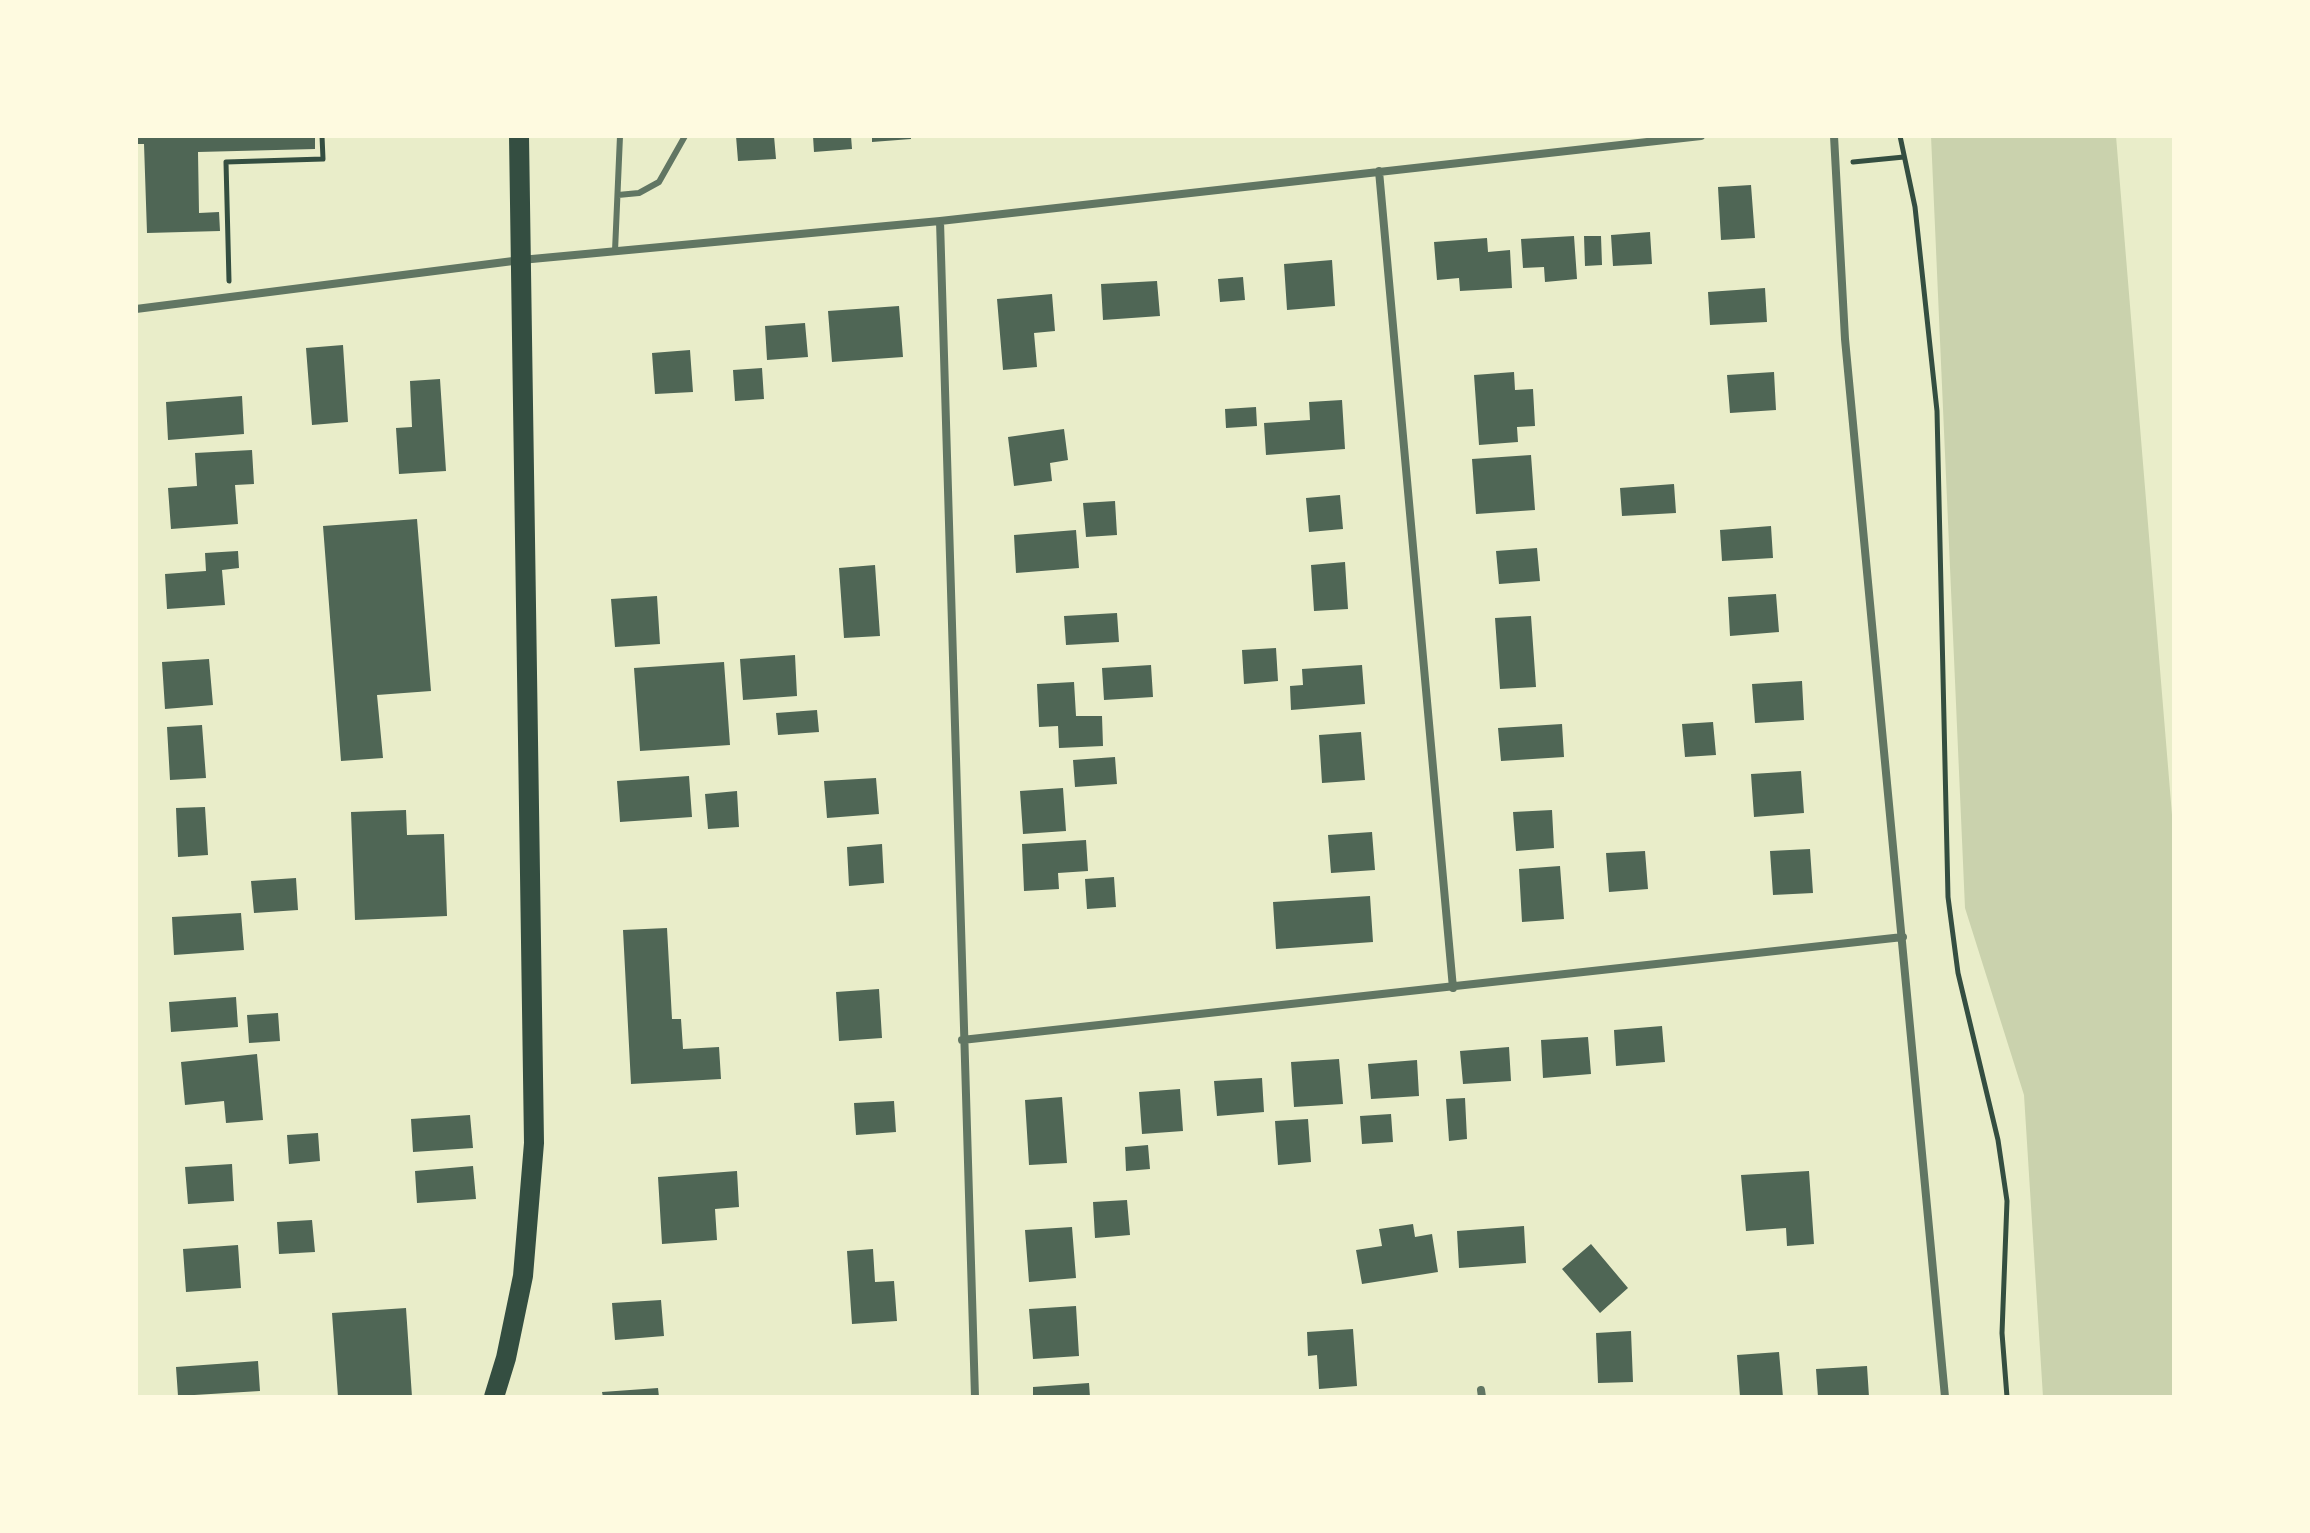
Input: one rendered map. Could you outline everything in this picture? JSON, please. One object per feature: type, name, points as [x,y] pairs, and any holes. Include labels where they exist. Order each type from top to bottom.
[{"type":"main road","points":[[494,1397],[506,1358],[523,1276],[534,1143],[519,136]]},
{"type":"street","points":[[136,309],[521,260],[940,221],[1701,136]]},
{"type":"street","points":[[1834,136],[1847,355],[1945,1397]]},
{"type":"street","points":[[1379,171],[1453,988]]},
{"type":"street","points":[[940,221],[975,1397]]},
{"type":"street","points":[[962,1040],[1903,937]]},
{"type":"lane","points":[[615,251],[620,136]]},
{"type":"lane","points":[[618,195],[639,193],[659,182],[685,136]]},
{"type":"path","points":[[230,298],[226,162],[323,159],[322,136]]},
{"type":"path","points":[[1900,136],[1915,207],[1937,411],[1948,897],[1958,973],[1998,1140],[2007,1201],[2002,1333],[2007,1397]]},
{"type":"path","points":[[1834,164],[1904,157]]},
{"type":"green space","points":[[1931,136],[2116,136],[2174,839],[2174,1397],[2043,1397],[2024,1095],[1965,908]]},
{"type":"building","points":[[137,136],[315,136],[315,149],[198,152],[199,213],[219,212],[220,231],[147,233],[144,144],[137,144]]},
{"type":"building","points":[[736,136],[774,136],[776,159],[738,161]]},
{"type":"building","points":[[813,136],[851,136],[852,149],[814,152]]},
{"type":"building","points":[[872,136],[911,136],[911,139],[872,142]]},
{"type":"building","points":[[1751,185],[1755,238],[1721,240],[1718,187]]},
{"type":"building","points":[[1650,232],[1652,264],[1613,266],[1611,235]]},
{"type":"building","points":[[1574,236],[1577,279],[1545,282],[1544,267],[1523,268],[1521,239]]},
{"type":"building","points":[[1584,236],[1601,236],[1602,265],[1585,266]]},
{"type":"building","points":[[1487,238],[1488,252],[1510,250],[1512,288],[1460,291],[1459,278],[1437,280],[1434,242]]},
{"type":"building","points":[[1332,260],[1335,306],[1287,310],[1284,264]]},
{"type":"building","points":[[1243,277],[1245,300],[1220,302],[1218,279]]},
{"type":"building","points":[[1157,281],[1160,316],[1103,320],[1101,284]]},
{"type":"building","points":[[1765,288],[1767,322],[1710,325],[1708,292]]},
{"type":"building","points":[[1052,294],[1055,331],[1034,333],[1037,367],[1003,370],[997,299]]},
{"type":"building","points":[[899,306],[903,357],[832,362],[828,311]]},
{"type":"building","points":[[805,323],[808,357],[767,360],[765,326]]},
{"type":"building","points":[[343,345],[348,422],[312,425],[306,348]]},
{"type":"building","points":[[690,350],[693,392],[655,394],[652,353]]},
{"type":"building","points":[[762,368],[764,399],[735,401],[733,370]]},
{"type":"building","points":[[1514,372],[1515,390],[1533,389],[1535,426],[1517,427],[1518,442],[1479,445],[1474,375]]},
{"type":"building","points":[[1774,372],[1776,410],[1730,413],[1727,375]]},
{"type":"building","points":[[440,379],[446,471],[399,474],[396,428],[412,427],[410,381]]},
{"type":"building","points":[[242,396],[244,434],[168,440],[166,402]]},
{"type":"building","points":[[1342,400],[1345,449],[1266,455],[1264,423],[1310,420],[1309,402]]},
{"type":"building","points":[[1256,407],[1257,426],[1226,428],[1225,409]]},
{"type":"building","points":[[1064,429],[1068,460],[1050,463],[1052,481],[1014,486],[1008,437]]},
{"type":"building","points":[[252,450],[254,484],[235,485],[238,524],[171,529],[168,488],[197,486],[195,453]]},
{"type":"building","points":[[1531,455],[1535,510],[1476,514],[1472,459]]},
{"type":"building","points":[[1674,484],[1676,513],[1622,516],[1620,488]]},
{"type":"building","points":[[1340,495],[1343,529],[1309,532],[1306,498]]},
{"type":"building","points":[[1115,501],[1117,535],[1086,537],[1083,503]]},
{"type":"building","points":[[417,519],[431,691],[377,695],[383,758],[341,761],[323,526]]},
{"type":"building","points":[[1771,526],[1773,558],[1722,561],[1720,530]]},
{"type":"building","points":[[1076,530],[1079,568],[1016,573],[1014,535]]},
{"type":"building","points":[[1537,548],[1540,581],[1499,584],[1496,551]]},
{"type":"building","points":[[238,551],[239,568],[222,570],[225,605],[167,609],[165,574],[206,571],[205,553]]},
{"type":"building","points":[[1345,562],[1348,609],[1314,611],[1311,565]]},
{"type":"building","points":[[875,565],[880,636],[844,638],[839,568]]},
{"type":"building","points":[[1776,594],[1779,632],[1730,636],[1728,597]]},
{"type":"building","points":[[657,596],[660,644],[615,647],[611,599]]},
{"type":"building","points":[[1117,613],[1119,642],[1066,645],[1064,616]]},
{"type":"building","points":[[1531,616],[1536,687],[1500,689],[1495,618]]},
{"type":"building","points":[[1276,648],[1278,681],[1244,684],[1242,650]]},
{"type":"building","points":[[795,655],[797,696],[743,700],[740,659]]},
{"type":"building","points":[[209,659],[213,705],[165,709],[162,662]]},
{"type":"building","points":[[724,662],[730,745],[640,751],[634,668]]},
{"type":"building","points":[[1151,665],[1153,697],[1104,700],[1102,668]]},
{"type":"building","points":[[1362,665],[1365,704],[1291,710],[1290,686],[1303,685],[1302,669]]},
{"type":"building","points":[[1802,681],[1804,720],[1755,723],[1752,684]]},
{"type":"building","points":[[1074,682],[1076,716],[1102,716],[1103,746],[1059,748],[1058,726],[1039,727],[1037,684]]},
{"type":"building","points":[[817,710],[819,732],[778,735],[776,713]]},
{"type":"building","points":[[1713,722],[1716,755],[1685,757],[1682,724]]},
{"type":"building","points":[[1562,724],[1564,757],[1501,761],[1498,728]]},
{"type":"building","points":[[202,725],[206,778],[170,780],[167,727]]},
{"type":"building","points":[[1361,732],[1365,780],[1322,783],[1319,735]]},
{"type":"building","points":[[1115,757],[1117,784],[1075,787],[1073,760]]},
{"type":"building","points":[[1801,771],[1804,813],[1754,817],[1751,774]]},
{"type":"building","points":[[689,776],[692,817],[620,822],[617,781]]},
{"type":"building","points":[[876,778],[879,814],[827,818],[824,781]]},
{"type":"building","points":[[1063,788],[1066,831],[1023,834],[1020,791]]},
{"type":"building","points":[[737,791],[739,827],[708,829],[705,794]]},
{"type":"building","points":[[205,807],[208,855],[178,857],[176,808]]},
{"type":"building","points":[[406,810],[407,835],[444,834],[447,916],[355,920],[351,812]]},
{"type":"building","points":[[1552,810],[1554,848],[1516,851],[1513,812]]},
{"type":"building","points":[[1372,832],[1375,870],[1331,873],[1328,835]]},
{"type":"building","points":[[1086,840],[1088,871],[1058,873],[1059,889],[1024,891],[1022,844]]},
{"type":"building","points":[[882,844],[884,883],[849,886],[847,847]]},
{"type":"building","points":[[1810,849],[1813,893],[1773,895],[1770,851]]},
{"type":"building","points":[[1645,851],[1648,889],[1609,892],[1606,853]]},
{"type":"building","points":[[1560,866],[1564,919],[1522,922],[1519,869]]},
{"type":"building","points":[[1114,877],[1116,907],[1087,909],[1085,879]]},
{"type":"building","points":[[296,878],[298,910],[254,913],[251,881]]},
{"type":"building","points":[[1370,896],[1373,942],[1276,949],[1273,902]]},
{"type":"building","points":[[241,913],[244,950],[174,955],[172,917]]},
{"type":"building","points":[[667,928],[672,1019],[681,1019],[683,1049],[719,1047],[721,1079],[631,1084],[623,930]]},
{"type":"building","points":[[879,989],[882,1038],[839,1041],[836,992]]},
{"type":"building","points":[[236,997],[238,1027],[171,1032],[169,1002]]},
{"type":"building","points":[[278,1013],[280,1041],[249,1043],[247,1015]]},
{"type":"building","points":[[1662,1026],[1665,1062],[1616,1066],[1614,1030]]},
{"type":"building","points":[[1588,1037],[1591,1074],[1543,1078],[1541,1040]]},
{"type":"building","points":[[1509,1047],[1511,1081],[1463,1084],[1460,1051]]},
{"type":"building","points":[[257,1054],[263,1120],[226,1123],[224,1101],[185,1105],[181,1062]]},
{"type":"building","points":[[1339,1059],[1343,1104],[1294,1107],[1291,1062]]},
{"type":"building","points":[[1417,1060],[1419,1096],[1371,1099],[1368,1064]]},
{"type":"building","points":[[1262,1078],[1264,1112],[1217,1116],[1214,1081]]},
{"type":"building","points":[[1180,1089],[1183,1131],[1142,1134],[1139,1092]]},
{"type":"building","points":[[1062,1097],[1067,1163],[1029,1165],[1025,1100]]},
{"type":"building","points":[[1465,1098],[1467,1139],[1449,1141],[1446,1099]]},
{"type":"building","points":[[894,1101],[896,1132],[856,1135],[854,1103]]},
{"type":"building","points":[[1391,1114],[1393,1142],[1362,1144],[1360,1116]]},
{"type":"building","points":[[470,1115],[473,1148],[413,1152],[411,1119]]},
{"type":"building","points":[[1308,1119],[1311,1162],[1278,1165],[1275,1121]]},
{"type":"building","points":[[318,1133],[320,1161],[289,1164],[287,1135]]},
{"type":"building","points":[[1148,1145],[1150,1169],[1126,1171],[1125,1147]]},
{"type":"building","points":[[232,1164],[234,1201],[188,1204],[185,1167]]},
{"type":"building","points":[[473,1166],[476,1199],[417,1203],[415,1171]]},
{"type":"building","points":[[737,1171],[739,1207],[715,1209],[717,1240],[662,1244],[658,1177]]},
{"type":"building","points":[[1809,1171],[1814,1244],[1787,1246],[1786,1228],[1746,1231],[1741,1175]]},
{"type":"building","points":[[1127,1200],[1130,1235],[1095,1238],[1093,1202]]},
{"type":"building","points":[[312,1220],[315,1252],[279,1254],[277,1222]]},
{"type":"building","points":[[1413,1224],[1415,1237],[1432,1234],[1438,1272],[1362,1284],[1356,1250],[1382,1246],[1379,1229]]},
{"type":"building","points":[[1524,1226],[1526,1263],[1459,1268],[1457,1231]]},
{"type":"building","points":[[1072,1227],[1076,1278],[1029,1282],[1025,1230]]},
{"type":"building","points":[[1591,1244],[1628,1288],[1600,1313],[1562,1269]]},
{"type":"building","points":[[238,1245],[241,1288],[186,1292],[183,1249]]},
{"type":"building","points":[[873,1249],[875,1282],[894,1281],[897,1321],[852,1324],[847,1251]]},
{"type":"building","points":[[661,1300],[664,1336],[615,1340],[612,1303]]},
{"type":"building","points":[[1076,1306],[1079,1356],[1033,1359],[1029,1309]]},
{"type":"building","points":[[406,1308],[412,1397],[338,1397],[332,1313]]},
{"type":"building","points":[[1353,1329],[1357,1386],[1319,1389],[1317,1355],[1308,1356],[1307,1332]]},
{"type":"building","points":[[1631,1331],[1633,1382],[1598,1383],[1596,1333]]},
{"type":"building","points":[[1779,1352],[1783,1397],[1740,1397],[1737,1355]]},
{"type":"building","points":[[258,1361],[260,1391],[178,1396],[176,1367]]},
{"type":"building","points":[[1867,1366],[1869,1397],[1818,1397],[1816,1369]]},
{"type":"building","points":[[1089,1383],[1090,1397],[1033,1397],[1033,1387]]},
{"type":"building","points":[[658,1388],[659,1397],[603,1397],[602,1392]]}]
